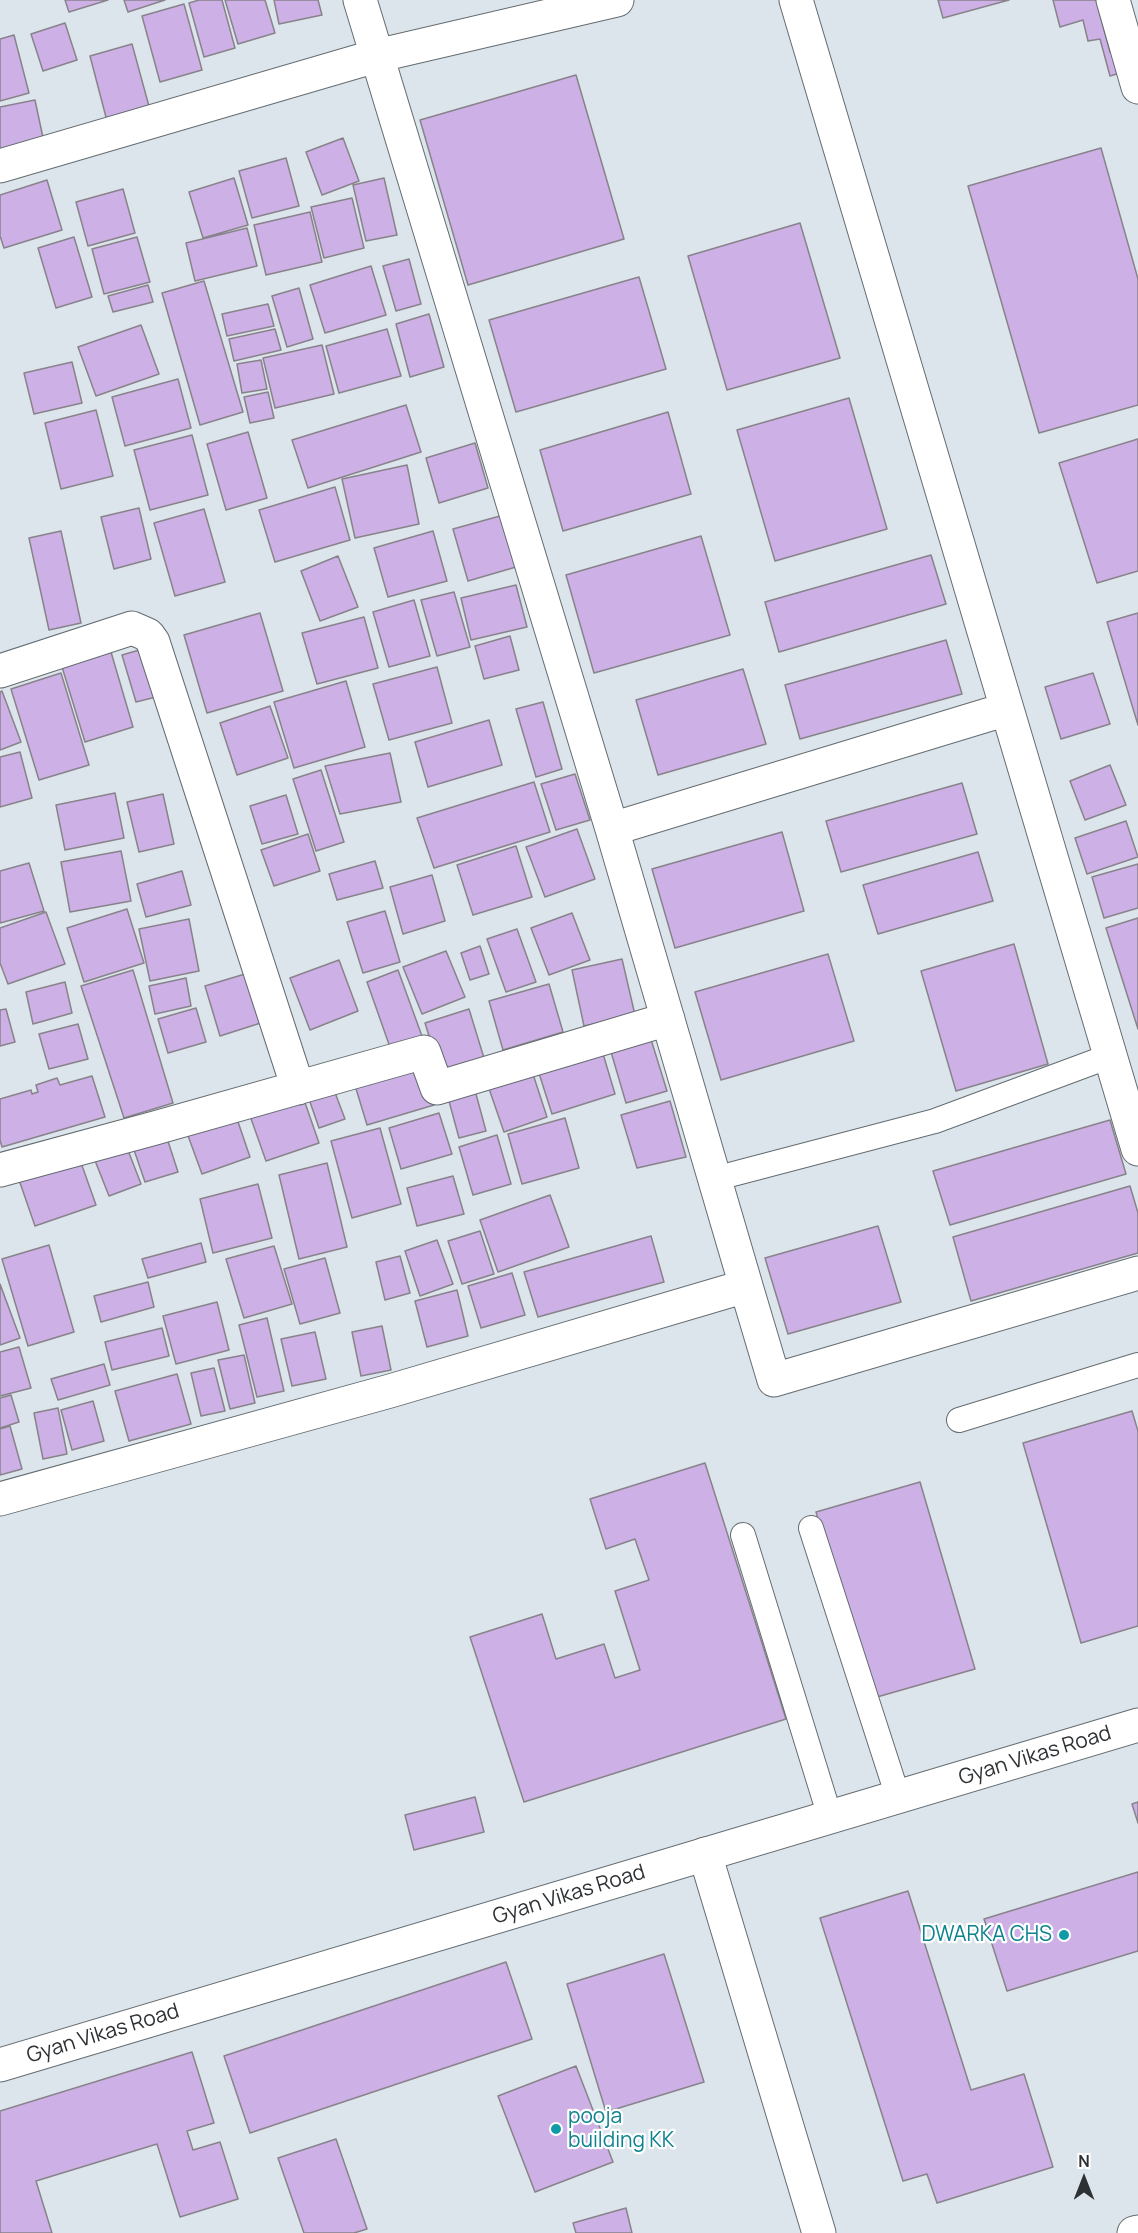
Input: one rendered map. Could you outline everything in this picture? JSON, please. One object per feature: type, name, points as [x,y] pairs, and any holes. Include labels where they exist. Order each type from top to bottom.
[{"type":"street","points":[[360,0],[612,829],[774,1380],[1138,1273]]},
{"type":"street","points":[[0,166],[376,56],[617,0]]},
{"type":"street","points":[[796,0],[1138,1149]]},
{"type":"street","points":[[1113,0],[1138,87]]},
{"type":"street","points":[[0,672],[132,628],[148,635],[153,642],[298,1088]]},
{"type":"street","points":[[612,829],[1007,708]]},
{"type":"street","points":[[0,1170],[424,1052],[437,1088],[668,1019]]},
{"type":"street","points":[[0,1499],[379,1394],[747,1286]]},
{"type":"street","name":"Gyan Vikas Road","points":[[0,2065],[1138,1725]]},
{"type":"street","points":[[705,1854],[819,2233]]},
{"type":"lane","points":[[714,1179],[935,1121],[1110,1056]]},
{"type":"lane","points":[[958,1420],[1138,1365]]},
{"type":"lane","points":[[811,1528],[898,1797]]},
{"type":"lane","points":[[743,1534],[830,1817]]},
{"type":"building","points":[[65,0],[108,0],[69,12]]},
{"type":"building","points":[[124,0],[165,0],[128,12]]},
{"type":"building","points":[[199,0],[222,0],[235,48],[204,57],[189,3]]},
{"type":"building","points":[[225,0],[265,0],[275,33],[238,44]]},
{"type":"building","points":[[274,0],[318,0],[322,15],[279,24]]},
{"type":"building","points":[[938,0],[1009,0],[943,18]]},
{"type":"building","points":[[1053,0],[1096,0],[1110,52],[1114,50],[1120,73],[1110,76],[1100,39],[1088,41],[1083,20],[1060,27]]},
{"type":"building","points":[[184,4],[202,70],[160,82],[142,16]]},
{"type":"building","points":[[65,23],[77,60],[43,71],[31,34]]},
{"type":"building","points":[[14,35],[29,93],[0,101],[0,39]]},
{"type":"building","points":[[132,44],[150,110],[107,121],[90,56]]},
{"type":"building","points":[[576,75],[624,239],[468,285],[420,120]]},
{"type":"building","points":[[35,100],[45,147],[0,157],[0,107]]},
{"type":"building","points":[[343,138],[359,181],[322,195],[306,152]]},
{"type":"building","points":[[1101,148],[1138,279],[1138,405],[1039,433],[968,186]]},
{"type":"building","points":[[286,158],[299,206],[252,218],[239,171]]},
{"type":"building","points":[[234,178],[248,225],[203,238],[189,192]]},
{"type":"building","points":[[384,178],[397,235],[366,241],[353,185]]},
{"type":"building","points":[[47,180],[62,230],[4,248],[0,236],[0,195]]},
{"type":"building","points":[[123,189],[135,233],[88,246],[76,202]]},
{"type":"building","points":[[352,198],[364,248],[324,258],[311,207]]},
{"type":"building","points":[[310,212],[322,262],[266,275],[254,225]]},
{"type":"building","points":[[800,223],[840,358],[727,390],[688,256]]},
{"type":"building","points":[[247,228],[257,266],[195,281],[186,243]]},
{"type":"building","points":[[74,237],[92,297],[56,308],[38,248]]},
{"type":"building","points":[[137,237],[150,282],[104,294],[92,249]]},
{"type":"building","points":[[409,259],[421,304],[396,311],[383,266]]},
{"type":"building","points":[[371,266],[386,315],[325,333],[310,285]]},
{"type":"building","points":[[639,277],[666,369],[516,412],[489,320]]},
{"type":"building","points":[[204,281],[243,412],[200,425],[162,293]]},
{"type":"building","points":[[148,285],[153,302],[113,312],[108,296]]},
{"type":"building","points":[[299,288],[313,339],[287,347],[272,296]]},
{"type":"building","points":[[268,304],[274,326],[227,336],[222,314]]},
{"type":"building","points":[[429,314],[444,367],[410,377],[396,324]]},
{"type":"building","points":[[141,325],[159,374],[96,396],[78,347]]},
{"type":"building","points":[[275,329],[281,350],[234,361],[229,339]]},
{"type":"building","points":[[387,329],[401,376],[339,393],[326,346]]},
{"type":"building","points":[[322,345],[334,394],[275,408],[263,358]]},
{"type":"building","points":[[261,360],[267,389],[242,393],[237,364]]},
{"type":"building","points":[[72,362],[82,403],[34,414],[24,373]]},
{"type":"building","points":[[178,379],[191,428],[125,446],[112,397]]},
{"type":"building","points":[[268,392],[274,418],[250,423],[244,397]]},
{"type":"building","points":[[849,398],[887,529],[775,561],[737,430]]},
{"type":"building","points":[[406,405],[421,452],[308,488],[292,440]]},
{"type":"building","points":[[96,410],[113,476],[61,489],[45,423]]},
{"type":"building","points":[[668,412],[691,494],[563,531],[540,450]]},
{"type":"building","points":[[248,432],[267,498],[226,510],[207,444]]},
{"type":"building","points":[[192,435],[208,495],[150,510],[134,450]]},
{"type":"building","points":[[1138,439],[1138,571],[1097,583],[1059,463]]},
{"type":"building","points":[[475,443],[488,488],[439,503],[426,458]]},
{"type":"building","points":[[407,465],[419,524],[355,538],[342,479]]},
{"type":"building","points":[[335,487],[350,540],[275,562],[259,510]]},
{"type":"building","points":[[139,508],[151,559],[114,569],[101,517]]},
{"type":"building","points":[[204,509],[225,582],[175,596],[154,523]]},
{"type":"building","points":[[500,516],[516,567],[468,581],[453,529]]},
{"type":"building","points":[[61,531],[81,623],[49,630],[29,538]]},
{"type":"building","points":[[433,531],[447,581],[388,597],[374,548]]},
{"type":"building","points":[[701,536],[730,635],[594,673],[566,575]]},
{"type":"building","points":[[931,555],[946,604],[779,652],[765,602]]},
{"type":"building","points":[[338,556],[358,607],[320,621],[301,571]]},
{"type":"building","points":[[516,585],[527,627],[471,640],[461,598]]},
{"type":"building","points":[[454,592],[470,647],[437,656],[421,600]]},
{"type":"building","points":[[414,600],[430,656],[389,667],[373,612]]},
{"type":"building","points":[[260,613],[283,691],[207,713],[184,635]]},
{"type":"building","points":[[1138,613],[1138,725],[1107,622]]},
{"type":"building","points":[[364,617],[378,668],[317,684],[302,633]]},
{"type":"building","points":[[510,636],[519,670],[484,679],[475,646]]},
{"type":"building","points":[[946,640],[962,694],[800,739],[785,685]]},
{"type":"building","points":[[146,648],[160,696],[136,702],[122,655]]},
{"type":"building","points":[[111,652],[133,727],[85,742],[62,667]]},
{"type":"building","points":[[437,667],[452,723],[389,740],[373,684]]},
{"type":"building","points":[[743,669],[766,744],[658,775],[636,700]]},
{"type":"building","points":[[61,673],[89,765],[39,780],[11,689]]},
{"type":"building","points":[[1093,673],[1110,724],[1061,739],[1045,687]]},
{"type":"building","points":[[346,681],[365,747],[294,768],[274,702]]},
{"type":"building","points":[[2,691],[21,742],[0,750],[0,692]]},
{"type":"building","points":[[543,702],[562,769],[536,777],[516,709]]},
{"type":"building","points":[[270,706],[288,758],[237,775],[220,723]]},
{"type":"building","points":[[489,720],[502,765],[428,787],[415,742]]},
{"type":"building","points":[[20,752],[32,798],[0,807],[0,757]]},
{"type":"building","points":[[390,753],[401,802],[340,814],[325,766]]},
{"type":"building","points":[[1110,765],[1126,805],[1085,820],[1070,781]]},
{"type":"building","points":[[321,770],[344,842],[316,851],[293,779]]},
{"type":"building","points":[[575,774],[590,820],[556,830],[541,784]]},
{"type":"building","points":[[534,782],[550,832],[434,868],[417,818]]},
{"type":"building","points":[[962,783],[977,834],[841,872],[826,821]]},
{"type":"building","points":[[115,793],[124,838],[65,850],[56,805]]},
{"type":"building","points":[[163,794],[174,844],[139,852],[127,802]]},
{"type":"building","points":[[286,795],[298,834],[262,844],[250,806]]},
{"type":"building","points":[[1126,821],[1138,857],[1087,874],[1075,838]]},
{"type":"building","points":[[577,829],[595,879],[545,897],[526,847]]},
{"type":"building","points":[[782,832],[804,911],[675,948],[652,869]]},
{"type":"building","points":[[308,834],[320,871],[274,886],[261,850]]},
{"type":"building","points":[[516,846],[532,897],[473,915],[457,865]]},
{"type":"building","points":[[121,851],[131,901],[70,912],[61,862]]},
{"type":"building","points":[[978,852],[993,901],[878,934],[863,885]]},
{"type":"building","points":[[375,861],[383,888],[337,900],[329,874]]},
{"type":"building","points":[[29,863],[44,911],[0,923],[0,871]]},
{"type":"building","points":[[1138,864],[1138,908],[1104,918],[1092,877]]},
{"type":"building","points":[[182,871],[191,905],[146,917],[137,884]]},
{"type":"building","points":[[432,875],[445,921],[403,934],[390,887]]},
{"type":"building","points":[[127,909],[144,963],[84,982],[67,928]]},
{"type":"building","points":[[385,911],[400,962],[363,973],[347,922]]},
{"type":"building","points":[[46,912],[65,964],[8,984],[0,963],[0,928]]},
{"type":"building","points":[[572,913],[590,960],[549,975],[531,928]]},
{"type":"building","points":[[1138,918],[1138,1029],[1106,928]]},
{"type":"building","points":[[189,919],[199,971],[150,981],[139,929]]},
{"type":"building","points":[[517,929],[536,982],[506,992],[487,939]]},
{"type":"building","points":[[1014,944],[1048,1064],[956,1091],[921,971]]},
{"type":"building","points":[[480,946],[489,974],[470,980],[461,953]]},
{"type":"building","points":[[446,951],[465,997],[422,1014],[403,967]]},
{"type":"building","points":[[828,954],[854,1041],[721,1080],[695,992]]},
{"type":"building","points":[[622,959],[635,1015],[584,1026],[572,970]]},
{"type":"building","points":[[339,960],[358,1011],[310,1030],[290,978]]},
{"type":"building","points":[[133,970],[173,1103],[124,1118],[81,986]]},
{"type":"building","points":[[398,970],[423,1039],[391,1050],[367,982]]},
{"type":"building","points":[[255,971],[270,1020],[220,1036],[205,986]]},
{"type":"building","points":[[186,978],[191,1006],[155,1014],[149,986]]},
{"type":"building","points":[[65,982],[72,1013],[33,1024],[26,992]]},
{"type":"building","points":[[549,984],[563,1032],[503,1050],[489,1001]]},
{"type":"building","points":[[196,1008],[206,1042],[168,1053],[158,1019]]},
{"type":"building","points":[[6,1009],[15,1042],[0,1046],[0,1010]]},
{"type":"building","points":[[469,1009],[484,1058],[440,1071],[425,1023]]},
{"type":"building","points":[[78,1024],[88,1059],[49,1069],[39,1034]]},
{"type":"building","points":[[649,1033],[667,1091],[626,1103],[609,1045]]},
{"type":"building","points":[[601,1047],[615,1094],[552,1114],[537,1067]]},
{"type":"building","points":[[421,1062],[434,1105],[367,1125],[354,1082]]},
{"type":"building","points":[[530,1065],[547,1117],[504,1132],[486,1080]]},
{"type":"building","points":[[92,1076],[105,1117],[2,1147],[0,1099],[31,1090],[32,1094],[38,1092],[36,1085],[57,1078],[60,1085]]},
{"type":"building","points":[[473,1083],[486,1131],[459,1138],[446,1090]]},
{"type":"building","points":[[334,1090],[345,1119],[319,1128],[309,1099]]},
{"type":"building","points":[[302,1094],[319,1143],[266,1161],[249,1113]]},
{"type":"building","points":[[670,1101],[686,1157],[637,1168],[621,1115]]},
{"type":"building","points":[[439,1113],[452,1154],[401,1169],[389,1128]]},
{"type":"building","points":[[236,1116],[250,1157],[202,1174],[187,1133]]},
{"type":"building","points":[[565,1118],[579,1168],[522,1184],[508,1134]]},
{"type":"building","points":[[1110,1120],[1126,1174],[950,1225],[933,1171]]},
{"type":"building","points":[[380,1128],[401,1204],[352,1218],[331,1141]]},
{"type":"building","points":[[165,1132],[178,1172],[145,1182],[132,1144]]},
{"type":"building","points":[[497,1135],[511,1184],[473,1195],[459,1147]]},
{"type":"building","points":[[126,1145],[141,1184],[109,1196],[94,1158]]},
{"type":"building","points":[[79,1157],[96,1205],[35,1226],[18,1177]]},
{"type":"building","points":[[327,1163],[347,1247],[299,1259],[279,1175]]},
{"type":"building","points":[[453,1176],[464,1214],[417,1226],[407,1188]]},
{"type":"building","points":[[258,1184],[272,1238],[213,1253],[200,1199]]},
{"type":"building","points":[[1130,1186],[1138,1213],[1138,1253],[971,1301],[953,1237]]},
{"type":"building","points":[[550,1195],[569,1247],[498,1272],[480,1220]]},
{"type":"building","points":[[878,1226],[901,1302],[788,1334],[765,1258]]},
{"type":"building","points":[[480,1231],[494,1274],[462,1284],[448,1241]]},
{"type":"building","points":[[651,1236],[664,1282],[538,1317],[524,1272]]},
{"type":"building","points":[[437,1240],[453,1284],[420,1296],[405,1251]]},
{"type":"building","points":[[201,1243],[206,1262],[148,1278],[142,1259]]},
{"type":"building","points":[[49,1245],[74,1332],[28,1346],[2,1259]]},
{"type":"building","points":[[274,1246],[292,1304],[244,1318],[226,1259]]},
{"type":"building","points":[[400,1256],[410,1293],[385,1300],[376,1262]]},
{"type":"building","points":[[325,1258],[340,1313],[300,1324],[284,1269]]},
{"type":"building","points":[[512,1273],[525,1315],[481,1328],[468,1286]]},
{"type":"building","points":[[148,1282],[154,1307],[101,1322],[94,1296]]},
{"type":"building","points":[[0,1284],[20,1338],[0,1345]]},
{"type":"building","points":[[457,1290],[468,1336],[427,1347],[415,1301]]},
{"type":"building","points":[[217,1302],[229,1350],[176,1364],[163,1316]]},
{"type":"building","points":[[267,1318],[284,1391],[257,1397],[239,1325]]},
{"type":"building","points":[[382,1326],[391,1370],[361,1376],[352,1332]]},
{"type":"building","points":[[162,1328],[169,1356],[112,1370],[105,1342]]},
{"type":"building","points":[[315,1332],[326,1379],[292,1386],[281,1339]]},
{"type":"building","points":[[19,1347],[31,1388],[0,1396],[0,1352]]},
{"type":"building","points":[[244,1355],[255,1403],[230,1409],[218,1360]]},
{"type":"building","points":[[104,1364],[110,1385],[58,1400],[51,1379]]},
{"type":"building","points":[[214,1368],[225,1411],[201,1416],[191,1373]]},
{"type":"building","points":[[177,1374],[191,1424],[129,1441],[115,1391]]},
{"type":"building","points":[[11,1395],[19,1422],[0,1428],[0,1398]]},
{"type":"building","points":[[93,1401],[104,1441],[72,1450],[61,1410]]},
{"type":"building","points":[[58,1408],[67,1454],[43,1459],[34,1413]]},
{"type":"building","points":[[1132,1411],[1138,1431],[1138,1626],[1081,1643],[1023,1443]]},
{"type":"building","points":[[10,1426],[22,1469],[0,1475],[0,1429]]},
{"type":"building","points":[[705,1463],[786,1719],[524,1802],[470,1637],[542,1614],[556,1659],[604,1644],[615,1678],[640,1670],[615,1591],[649,1580],[635,1539],[606,1549],[590,1499]]},
{"type":"building","points":[[920,1482],[975,1669],[870,1699],[816,1512]]},
{"type":"building","points":[[475,1797],[484,1832],[414,1850],[405,1815]]},
{"type":"building","points":[[1138,1802],[1138,1823],[1132,1804]]},
{"type":"building","name":"DWARKA CHS","points":[[1138,1872],[1138,1951],[1007,1991],[984,1919]]},
{"type":"building","points":[[908,1891],[971,2090],[1024,2074],[1053,2167],[937,2203],[927,2174],[903,2181],[820,1918]]},
{"type":"building","points":[[664,1954],[704,2082],[606,2112],[567,1984]]},
{"type":"building","points":[[506,1962],[532,2039],[250,2133],[224,2056]]},
{"type":"building","points":[[192,2052],[214,2123],[187,2131],[193,2150],[220,2142],[238,2199],[180,2217],[157,2144],[36,2181],[52,2233],[0,2233],[0,2111]]},
{"type":"building","name":"pooja building KK","points":[[576,2066],[613,2162],[535,2192],[498,2096]]},
{"type":"building","points":[[336,2139],[367,2229],[354,2233],[304,2233],[278,2158]]},
{"type":"building","points":[[626,2208],[632,2233],[576,2233],[573,2223]]},
{"type":"place","name":"DWARKA CHS","points":[[1064,1935]]},
{"type":"place","name":"pooja building KK","points":[[556,2129]]}]
